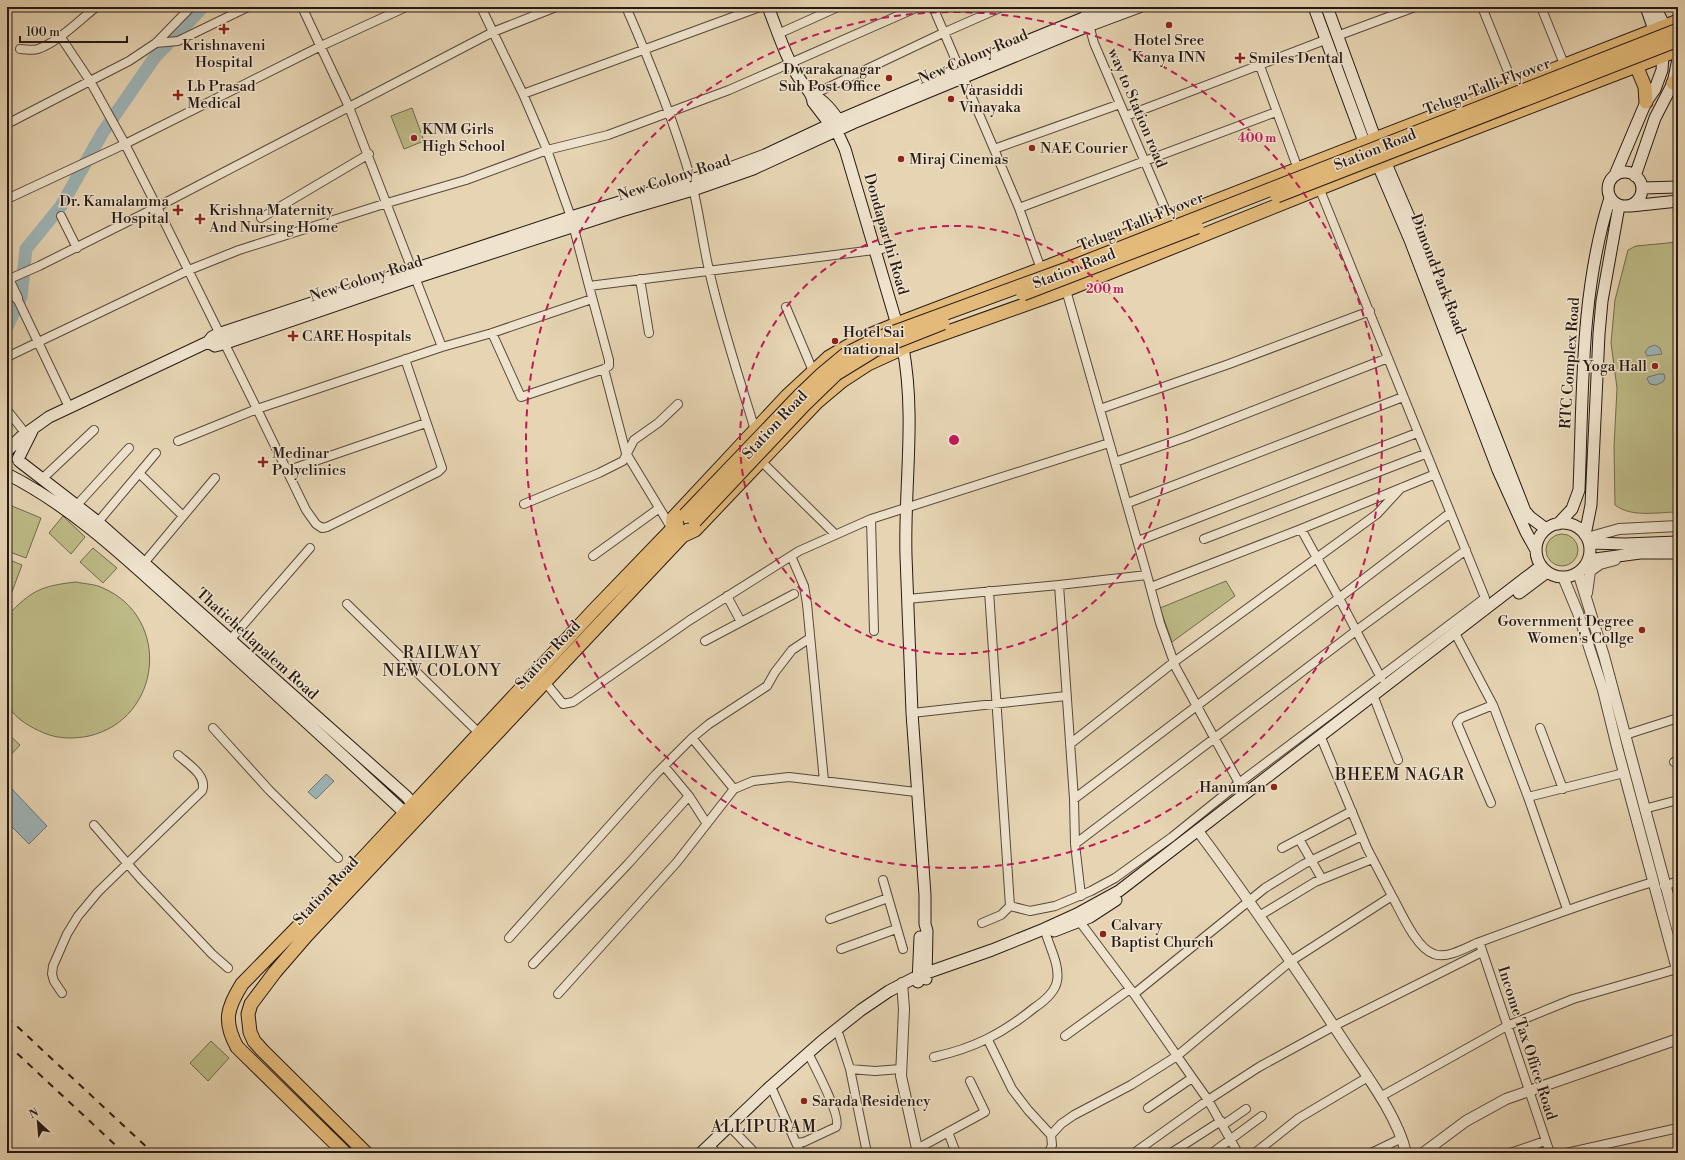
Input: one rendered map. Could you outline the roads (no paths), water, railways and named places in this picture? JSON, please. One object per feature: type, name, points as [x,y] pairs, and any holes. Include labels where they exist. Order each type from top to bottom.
[{"type":"main road","name":"Dondaparthi Road","points":[[768,7],[790,64],[802,83],[812,95],[813,102],[837,126],[858,166],[895,318],[899,323]]},
{"type":"main road","name":"New Colony Road","points":[[7,451],[49,417],[69,406],[208,342],[212,337],[220,339],[572,222],[692,185],[765,154],[837,126],[961,73],[1086,16],[1110,7]]},
{"type":"main road","name":"New Colony Road","points":[[1086,16],[1139,7]]},
{"type":"main road","name":"Dimond Park Road","points":[[1314,7],[1325,40],[1369,140],[1418,238],[1525,511],[1546,530]]},
{"type":"main road","name":"Dimond Park Road","points":[[1327,7],[1369,140]]},
{"type":"main road","points":[[1635,176],[1655,118],[1675,81],[1678,59],[1678,47],[1659,29],[1646,7]]},
{"type":"main road","points":[[1655,7],[1659,29]]},
{"type":"main road","points":[[677,533],[673,518],[755,430],[813,371],[842,349],[899,323],[1678,21]]},
{"type":"main road","name":"RTC Complex Road","points":[[1558,524],[1572,509],[1579,490],[1587,308],[1600,228],[1610,198],[1607,188],[1611,178],[1615,175],[1646,102],[1659,80],[1662,70],[1663,55],[1659,29]]},
{"type":"main road","name":"Telugu Talli Flyover","points":[[677,533],[798,397],[846,354],[878,338],[1072,267],[1678,30]]},
{"type":"main road","name":"Station Road","points":[[345,1153],[237,1047],[229,1029],[228,1015],[229,1008],[242,984],[325,899],[479,733],[677,533],[695,530],[818,402],[842,381],[868,364],[903,348],[1066,290],[1382,164],[1663,55],[1678,47]]},
{"type":"main road","name":"Telugu Talli Flyover","points":[[690,518],[836,374],[875,350],[916,333],[1076,275],[1176,234],[1678,47]]},
{"type":"main road","points":[[1636,65],[1645,87],[1646,102]]},
{"type":"main road","name":"Dimond Park Road","points":[[1382,164],[1498,470],[1526,532],[1536,550]]},
{"type":"main road","points":[[1615,175],[1625,172],[1635,176],[1642,188],[1678,187]]},
{"type":"main road","name":"RTC Complex Road","points":[[1587,538],[1591,505],[1598,341],[1602,301],[1625,206],[1639,198],[1642,188]]},
{"type":"main road","points":[[1610,198],[1625,206],[1678,201]]},
{"type":"main road","points":[[903,348],[908,382],[910,429],[905,530],[912,713],[916,792],[925,895],[925,924],[920,932],[922,978]]},
{"type":"main road","points":[[7,474],[16,470],[29,432]]},
{"type":"main road","name":"Thatichetlapalem Road","points":[[7,451],[14,453],[19,460],[42,479],[98,522],[230,640],[419,817]]},
{"type":"main road","points":[[7,474],[56,503],[146,577],[409,809]]},
{"type":"main road","points":[[1587,538],[1590,553],[1588,560],[1578,572],[1563,577],[1544,569],[1536,550],[1538,543],[1546,530],[1558,524],[1573,525],[1587,538],[1625,544],[1678,542]]},
{"type":"main road","name":"Station Road","points":[[366,1153],[254,1041],[250,1032],[248,1014],[251,1004],[275,972],[545,682],[677,533]]},
{"type":"main road","points":[[1588,560],[1640,553],[1678,553]]},
{"type":"main road","points":[[714,1152],[733,1130],[773,1091],[860,1010],[900,988],[922,978],[1077,914],[1119,891],[1200,833],[1544,569]]},
{"type":"main road","points":[[922,978],[980,962],[1046,934],[1080,922],[1132,889],[1270,773],[1457,636]]},
{"type":"main road","points":[[701,1153],[750,1106],[810,1056],[900,988]]},
{"type":"street","points":[[20,49],[38,49],[60,36],[96,7]]},
{"type":"street","points":[[7,124],[129,61],[158,43],[191,7]]},
{"type":"street","points":[[158,43],[172,43],[248,7]]},
{"type":"street","points":[[302,7],[349,107],[369,154],[413,274],[442,347]]},
{"type":"street","points":[[7,199],[81,163],[125,144],[321,46],[406,7]]},
{"type":"street","points":[[481,7],[523,94],[547,150],[572,222],[609,360],[609,366],[521,397],[492,333]]},
{"type":"street","points":[[69,406],[17,298],[9,278],[28,271],[76,248],[493,32],[556,7]]},
{"type":"street","points":[[626,7],[644,48],[669,113],[692,185],[708,270],[727,340],[755,430]]},
{"type":"street","points":[[523,94],[644,48],[760,7]]},
{"type":"street","points":[[778,34],[838,7]]},
{"type":"street","points":[[7,357],[188,270],[262,242],[387,202],[466,180],[547,150],[608,135],[669,113],[790,64],[918,7]]},
{"type":"street","points":[[933,7],[1019,208],[1041,269]]},
{"type":"street","points":[[812,95],[943,33],[1002,7]]},
{"type":"street","points":[[1337,36],[1415,7]]},
{"type":"street","points":[[1482,7],[1513,84]]},
{"type":"street","points":[[1541,7],[1564,64]]},
{"type":"street","name":"way to Station road","points":[[1086,16],[1120,104],[1169,218]]},
{"type":"street","points":[[60,36],[90,81],[116,126],[188,270],[220,339],[257,409],[286,471],[312,519],[322,528],[327,527],[438,472],[442,468],[404,359]]},
{"type":"street","points":[[1126,116],[1325,40]]},
{"type":"street","points":[[1260,66],[1298,169]]},
{"type":"street","points":[[994,149],[1120,104]]},
{"type":"street","points":[[1019,208],[1144,160],[1276,112]]},
{"type":"street","points":[[261,218],[369,154]]},
{"type":"street","points":[[1010,906],[1030,911],[1055,906],[1081,896],[1115,878],[1172,837],[1239,783],[1483,601],[1484,594],[1425,454],[1370,311],[1320,190]]},
{"type":"street","points":[[61,216],[76,248]]},
{"type":"street","points":[[589,286],[878,249]]},
{"type":"street","points":[[640,279],[649,333]]},
{"type":"street","points":[[1066,290],[1109,443],[1128,503],[1160,623],[1174,662],[1213,739],[1239,783]]},
{"type":"street","points":[[178,441],[257,409],[404,359],[492,333],[592,299]]},
{"type":"street","points":[[786,306],[813,371]]},
{"type":"street","points":[[1100,409],[1222,366],[1370,311]]},
{"type":"street","name":"Dondaparthi Road","points":[[899,323],[903,348]]},
{"type":"street","points":[[1115,462],[1186,437],[1388,358]]},
{"type":"street","points":[[604,369],[626,453],[658,509],[677,533]]},
{"type":"street","points":[[1128,503],[1403,397]]},
{"type":"street","points":[[524,504],[610,468],[623,461],[634,440],[658,423],[678,404]]},
{"type":"street","points":[[7,410],[29,432]]},
{"type":"street","points":[[286,471],[426,423]]},
{"type":"street","points":[[42,479],[94,430]]},
{"type":"street","points":[[1138,541],[1417,433]]},
{"type":"street","points":[[545,682],[563,704],[572,702],[644,651],[727,596],[791,556],[835,534],[906,506],[1109,443]]},
{"type":"street","points":[[72,503],[129,448]]},
{"type":"street","points":[[98,522],[140,474],[156,453]]},
{"type":"street","points":[[1204,539],[1425,454]]},
{"type":"street","points":[[762,462],[835,534]]},
{"type":"street","points":[[140,474],[183,516]]},
{"type":"street","points":[[1151,587],[1301,529],[1434,475]]},
{"type":"street","points":[[144,563],[215,478]]},
{"type":"street","points":[[1070,744],[1174,662],[1377,514],[1401,488]]},
{"type":"street","points":[[593,556],[658,509]]},
{"type":"street","points":[[1074,798],[1450,513]]},
{"type":"street","points":[[871,519],[874,631]]},
{"type":"street","points":[[1587,538],[1619,529],[1678,526]]},
{"type":"street","points":[[1301,529],[1316,559],[1357,630],[1381,678]]},
{"type":"street","points":[[230,640],[310,548]]},
{"type":"street","points":[[1075,844],[1357,630],[1466,550]]},
{"type":"street","points":[[1587,599],[1590,571],[1595,567],[1640,553]]},
{"type":"street","points":[[791,556],[805,591],[824,781]]},
{"type":"street","points":[[1578,572],[1625,735],[1664,886],[1678,932]]},
{"type":"street","points":[[908,599],[1059,585],[1147,574]]},
{"type":"street","points":[[1380,1097],[1508,1026],[1607,988],[1678,971],[1593,655],[1563,577]]},
{"type":"street","points":[[1059,585],[1074,798],[1075,844],[1081,896]]},
{"type":"street","points":[[982,923],[1001,915],[1010,906],[989,591]]},
{"type":"street","points":[[705,641],[794,594]]},
{"type":"street","points":[[727,596],[741,622]]},
{"type":"street","points":[[347,604],[479,733]]},
{"type":"street","points":[[1457,636],[1493,705],[1528,797],[1567,909]]},
{"type":"street","points":[[508,938],[664,766],[692,738],[713,721],[767,686],[775,672],[792,650],[810,638]]},
{"type":"street","points":[[912,713],[1066,696]]},
{"type":"street","points":[[1375,700],[1398,760]]},
{"type":"street","points":[[1491,803],[1457,723],[1461,718],[1493,705]]},
{"type":"street","points":[[1625,735],[1678,718]]},
{"type":"street","points":[[212,728],[269,790],[338,858]]},
{"type":"street","points":[[1540,728],[1563,788]]},
{"type":"street","points":[[692,738],[734,788]]},
{"type":"street","points":[[1322,740],[1372,859],[1417,939],[1432,953],[1443,955],[1567,909],[1653,882]]},
{"type":"street","points":[[62,993],[54,981],[52,974],[59,950],[78,916],[98,892],[202,791],[204,785],[202,779],[178,755]]},
{"type":"street","points":[[664,766],[689,796],[707,824]]},
{"type":"street","points":[[1528,797],[1624,773]]},
{"type":"street","points":[[558,994],[657,885],[707,824],[734,788],[753,781],[775,778],[824,781],[916,792]]},
{"type":"street","points":[[533,964],[628,864],[689,796]]},
{"type":"street","points":[[1644,809],[1678,800]]},
{"type":"street","points":[[1282,848],[1352,811]]},
{"type":"street","points":[[94,825],[127,863],[212,954],[228,968]]},
{"type":"street","points":[[1200,833],[1249,900],[1368,1077],[1402,1138],[1406,1153]]},
{"type":"street","points":[[1065,1036],[1132,992],[1249,900],[1282,877],[1311,860],[1362,836]]},
{"type":"street","points":[[1299,839],[1322,879]]},
{"type":"street","points":[[1259,916],[1301,889],[1372,859]]},
{"type":"street","points":[[883,880],[903,949]]},
{"type":"street","points":[[1664,886],[1678,881]]},
{"type":"street","points":[[1051,1135],[1061,1124],[1074,1115],[1130,1086],[1177,1056],[1291,961],[1392,896]]},
{"type":"street","points":[[830,919],[888,898]]},
{"type":"street","points":[[1080,922],[1132,992],[1208,1100],[1238,1153]]},
{"type":"street","points":[[842,949],[896,929]]},
{"type":"street","points":[[934,1057],[959,1051],[988,1040],[1020,1020],[1048,996],[1054,989],[1058,976],[1046,934]]},
{"type":"street","name":"Income Tax Office Road","points":[[1480,942],[1482,952],[1508,1026],[1527,1090],[1550,1153]]},
{"type":"street","points":[[1134,1153],[1208,1100],[1259,1067],[1334,1026],[1482,952]]},
{"type":"street","points":[[900,988],[903,1048],[901,1069],[918,1151],[948,1132],[985,1112],[970,1081]]},
{"type":"street","points":[[839,1035],[850,1069],[867,1153]]},
{"type":"street","points":[[1423,1153],[1486,1109],[1527,1090],[1678,1039]]},
{"type":"street","points":[[988,1040],[1012,1089],[1028,1110],[1051,1135],[1052,1145],[1049,1153]]},
{"type":"street","points":[[796,1143],[825,1133],[837,1124],[828,1097],[810,1056]]},
{"type":"street","points":[[850,1069],[901,1069]]},
{"type":"street","points":[[1255,1153],[1300,1118],[1368,1077]]},
{"type":"street","points":[[1148,1108],[1192,1078]]},
{"type":"street","points":[[773,1091],[801,1153]]},
{"type":"street","points":[[1171,1153],[1246,1109]]},
{"type":"street","points":[[1212,1153],[1262,1116]]},
{"type":"street","points":[[1566,1153],[1678,1128]]},
{"type":"street","points":[[733,1130],[755,1153]]},
{"type":"street","points":[[948,1132],[956,1153]]},
{"type":"street","points":[[1371,1153],[1402,1138]]},
{"type":"street","points":[[1510,1153],[1545,1141]]},
{"type":"water","points":[[1655,345],[1660,348],[1662,354],[1647,356],[1645,352],[1649,347]]},
{"type":"water","points":[[1664,374],[1665,378],[1663,382],[1656,385],[1650,384],[1647,379],[1648,377]]},
{"type":"water","points":[[326,774],[334,781],[316,799],[308,792]]},
{"type":"water","points":[[10,787],[47,826],[29,844],[7,822],[7,790]]},
{"type":"waterway","points":[[7,327],[21,297],[26,249],[61,206],[103,132],[155,57],[203,7]]},
{"type":"railway","points":[[7,1017],[153,1153]]},
{"type":"railway","points":[[7,1044],[124,1153]]},
{"type":"place","name":"Hotel Sree Kanya INN","points":[[1169,25]]},
{"type":"place","name":"Krishnaveni Hospital","points":[[224,29]]},
{"type":"place","name":"Smiles Dental","points":[[1240,58]]},
{"type":"place","name":"Dwarakanagar Sub Post Office","points":[[889,78]]},
{"type":"place","name":"Lb Prasad Medical","points":[[178,95]]},
{"type":"place","name":"Varasiddi Vinayaka","points":[[951,99]]},
{"type":"place","name":"KNM Girls High School","points":[[414,138]]},
{"type":"place","name":"NAE Courier","points":[[1032,148]]},
{"type":"place","name":"Miraj Cinemas","points":[[901,159]]},
{"type":"place","name":"Dr. Kamalamma Hospital","points":[[178,210]]},
{"type":"place","name":"Krishna Maternity And Nursing Home","points":[[200,219]]},
{"type":"place","name":"CARE Hospitals","points":[[293,336]]},
{"type":"place","name":"Hotel Sai national","points":[[835,341]]},
{"type":"place","name":"Yoga Hall","points":[[1655,366]]},
{"type":"place","name":"Medinar Polyclinics","points":[[263,462]]},
{"type":"place","name":"Government Degree Women's Collge","points":[[1642,630]]},
{"type":"place","name":"Hanuman","points":[[1274,787]]},
{"type":"place","name":"Calvary Baptist Church","points":[[1103,934]]},
{"type":"place","name":"Sarada Residency","points":[[804,1101]]},
{"type":"district","name":"RAILWAY NEW COLONY","points":[[442,662]]},
{"type":"district","name":"BHEEM NAGAR","points":[[1400,775]]},
{"type":"district","name":"ALLIPURAM","points":[[764,1127]]}]
